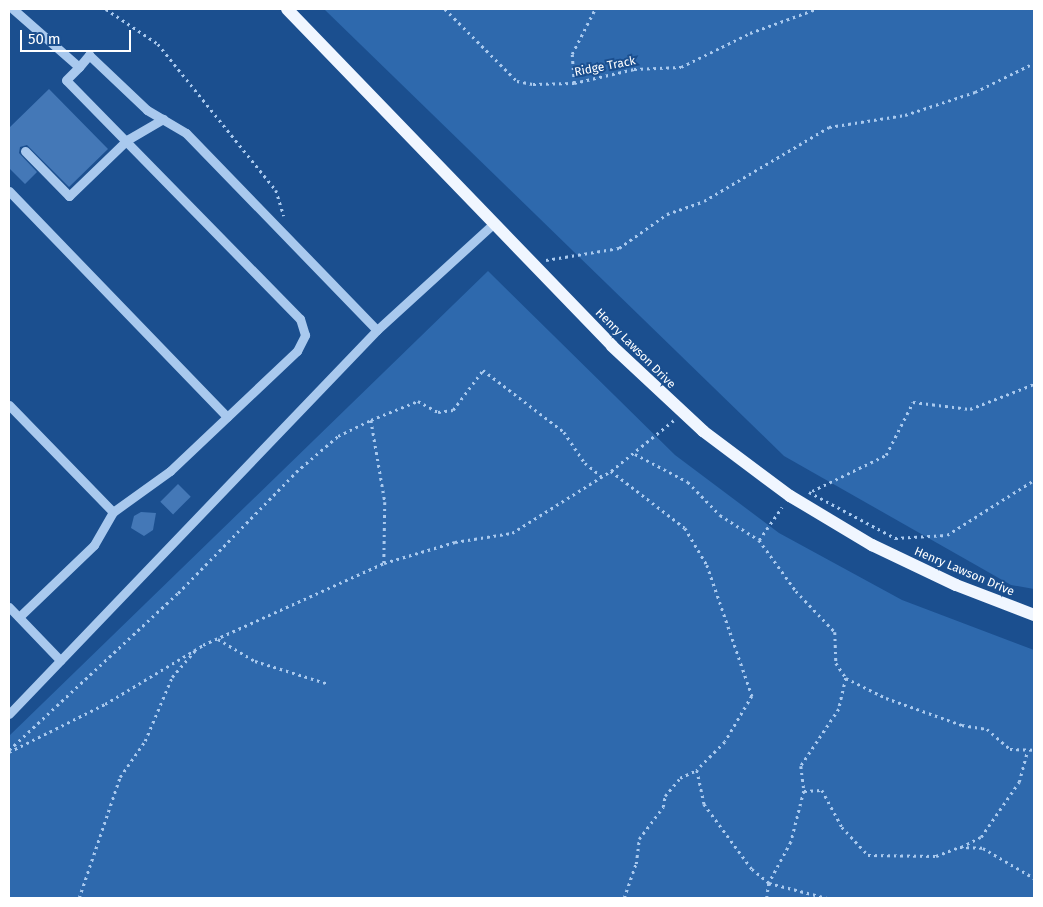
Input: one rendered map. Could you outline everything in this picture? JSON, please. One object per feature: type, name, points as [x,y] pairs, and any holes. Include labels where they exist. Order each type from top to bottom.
[{"type":"main road","name":"Henry Lawson Drive","points":[[286,9],[531,261],[683,413],[790,496],[898,558],[1034,615]]},
{"type":"lane","points":[[13,9],[78,67]]},
{"type":"lane","points":[[19,617],[94,545],[113,512],[170,471],[297,351],[305,335],[303,323],[128,140],[66,80],[90,55],[163,119],[186,133],[291,239],[377,330]]},
{"type":"lane","points":[[25,151],[68,196],[128,140],[163,119]]},
{"type":"lane","points":[[9,191],[227,417]]},
{"type":"lane","points":[[9,714],[377,330],[494,223]]},
{"type":"lane","points":[[9,405],[113,512]]},
{"type":"lane","points":[[9,607],[60,660]]},
{"type":"path","points":[[106,9],[158,44],[276,190],[291,239]]},
{"type":"path","name":"Ridge Track","points":[[445,9],[517,81],[574,83],[634,69],[681,67],[750,33],[816,9]]},
{"type":"path","points":[[574,83],[572,54],[595,9]]},
{"type":"path","points":[[531,261],[619,248],[667,214],[704,201],[829,127],[905,115],[975,92],[1034,64]]},
{"type":"path","points":[[9,751],[184,587],[296,472],[338,436],[371,420],[418,401],[438,412],[454,410],[482,370],[564,432],[585,463],[602,476]]},
{"type":"path","points":[[759,540],[790,496],[812,491],[886,456],[913,402],[970,409],[1034,384]]},
{"type":"path","points":[[9,751],[104,704],[203,645],[384,563],[455,542],[512,533],[611,471],[635,454],[683,413]]},
{"type":"path","points":[[371,420],[384,502],[384,563]]},
{"type":"path","points":[[635,454],[688,482],[720,515],[759,540],[796,591],[835,632],[836,663],[846,678],[886,698],[962,725],[987,729],[1010,749],[1027,752],[1034,750]]},
{"type":"path","points":[[611,471],[669,514],[699,548],[751,689],[746,712],[697,770],[680,778],[665,796],[663,807],[639,839],[636,864],[624,898]]},
{"type":"path","points":[[812,491],[895,538],[947,535],[1034,480]]},
{"type":"path","points":[[218,639],[255,661],[329,684]]},
{"type":"path","points":[[79,898],[120,777],[145,741],[172,677],[203,645]]},
{"type":"path","points":[[767,898],[769,882],[791,842],[804,791],[801,766],[838,709],[846,678]]},
{"type":"path","points":[[804,791],[822,790],[842,827],[868,855],[936,856],[981,837],[1019,782],[1027,752]]},
{"type":"path","points":[[697,770],[704,804],[752,869],[769,882],[827,898]]},
{"type":"path","points":[[960,847],[983,848],[1034,878]]},
{"type":"shaded area","points":[[324,9],[1034,9],[1034,589],[1011,585],[784,456]]},
{"type":"shaded area","points":[[488,271],[675,455],[779,533],[902,600],[1034,650],[1034,898],[9,898],[9,736]]},
{"type":"building","points":[[49,89],[108,149],[69,187],[27,145],[20,147],[19,153],[37,172],[25,184],[9,168],[9,128]]},
{"type":"building","points":[[178,484],[191,497],[173,514],[160,502]]},
{"type":"building","points":[[141,512],[156,513],[153,530],[144,536],[131,528],[134,516]]}]
